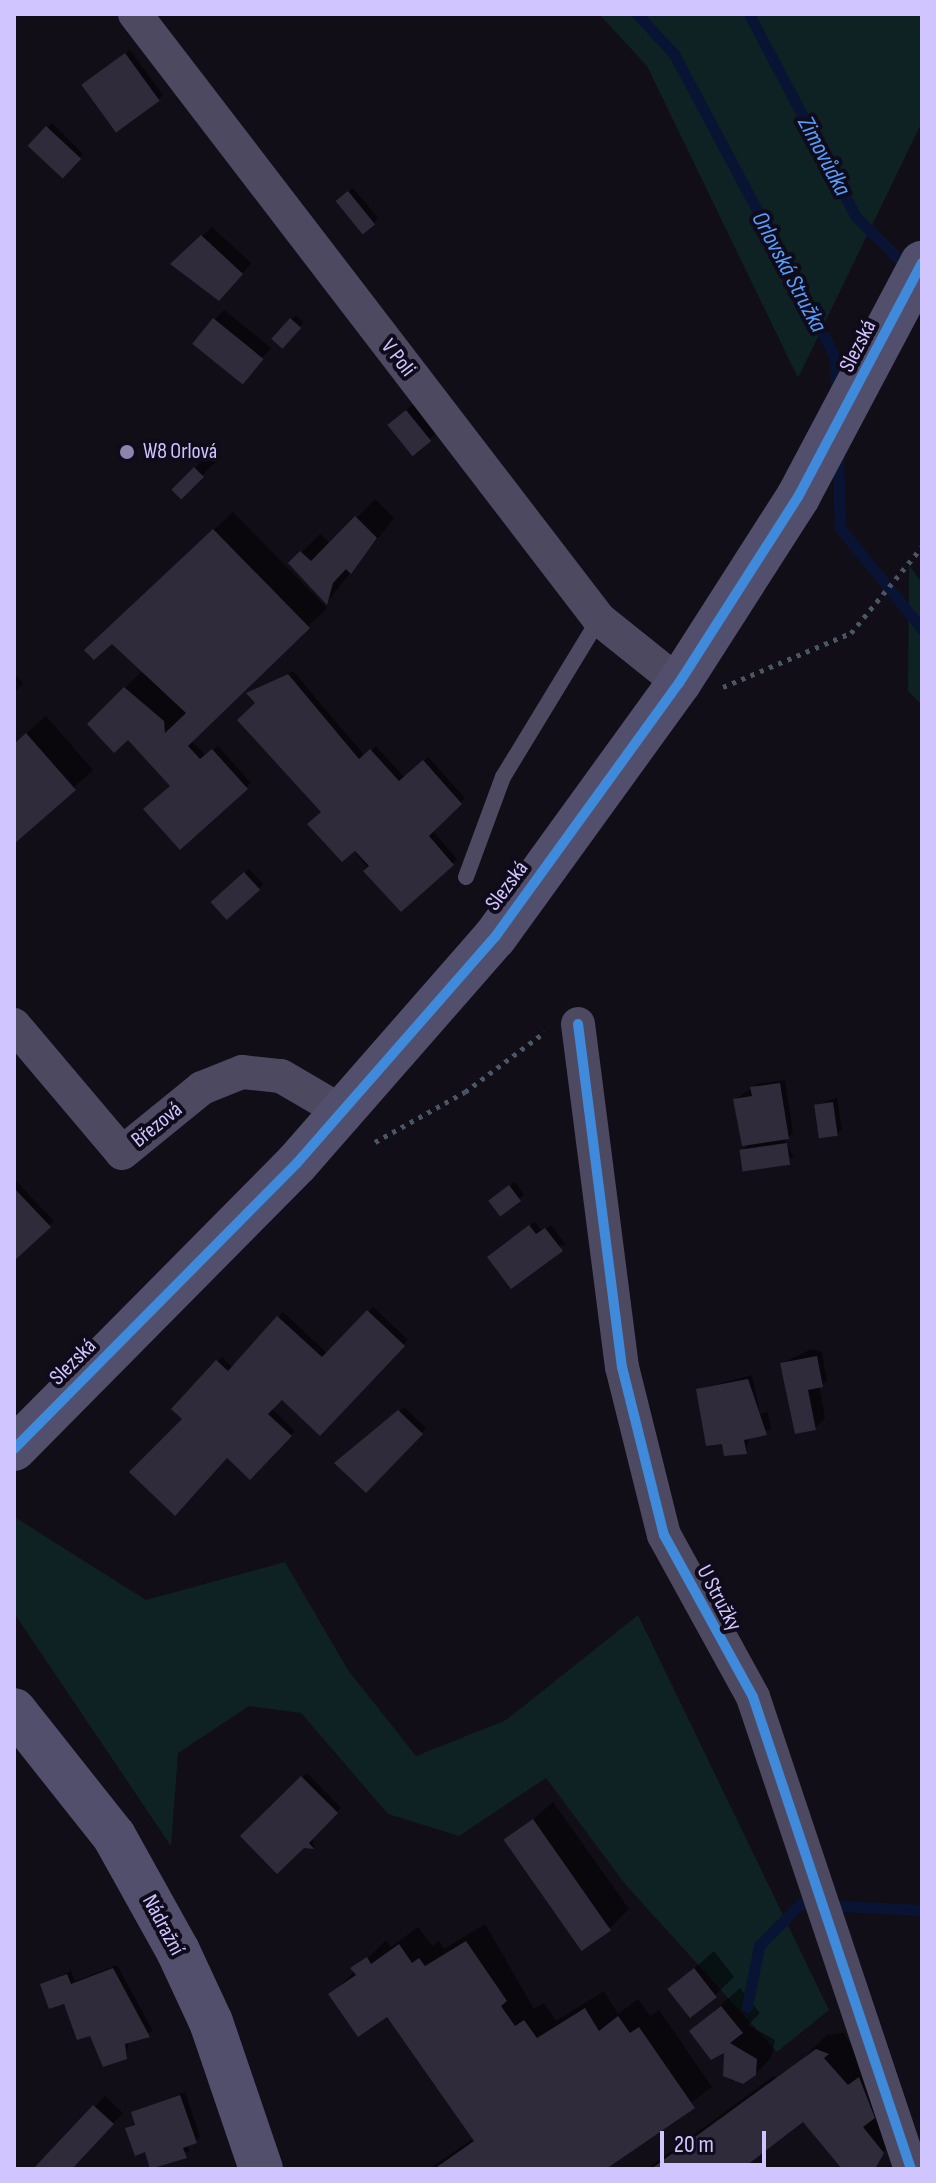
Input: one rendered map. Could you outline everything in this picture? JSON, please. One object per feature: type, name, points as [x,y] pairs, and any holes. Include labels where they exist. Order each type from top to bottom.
[{"type":"street","name":"V Poli","points":[[135,14],[599,619],[699,686]]},
{"type":"street","name":"Slezská","points":[[14,1449],[344,1113],[495,937],[699,686],[871,366],[922,263]]},
{"type":"street","name":"U Stružky","points":[[578,1024],[622,1367],[664,1535],[753,1697],[824,1901],[911,2169]]},
{"type":"street","name":"Březová","points":[[14,1025],[122,1153],[202,1088],[242,1072],[281,1076],[344,1113]]},
{"type":"street","name":"Nádražní","points":[[14,1710],[114,1836],[178,1951],[211,2022],[261,2169]]},
{"type":"lane","points":[[466,877],[503,777],[599,619]]},
{"type":"path","points":[[699,686],[858,624],[920,550]]},
{"type":"path","points":[[375,1142],[465,1092],[553,1026],[578,1024]]},
{"type":"shaded area","points":[[599,14],[922,14],[922,122],[798,378],[647,66]]},
{"type":"shaded area","points":[[909,565],[922,583],[922,705],[908,691]]},
{"type":"shaded area","points":[[16,1518],[146,1600],[285,1562],[348,1670],[416,1756],[506,1720],[638,1615],[829,2010],[777,2052],[625,1884],[546,1778],[459,1836],[388,1814],[301,1713],[249,1706],[178,1753],[171,1846],[14,1613]]},
{"type":"building","points":[[125,53],[160,101],[116,132],[81,85]]},
{"type":"building","points":[[46,126],[81,159],[63,178],[28,146]]},
{"type":"building","points":[[348,191],[375,224],[363,234],[336,201]]},
{"type":"building","points":[[201,235],[243,274],[219,301],[170,264]]},
{"type":"building","points":[[213,318],[264,359],[243,385],[192,344]]},
{"type":"building","points":[[290,318],[301,328],[282,349],[271,339]]},
{"type":"building","points":[[406,410],[431,441],[413,456],[387,425]]},
{"type":"building","points":[[194,467],[204,477],[181,500],[171,490]]},
{"type":"building","points":[[355,516],[377,538],[351,574],[346,569],[333,583],[327,605],[288,563],[300,551],[311,561]]},
{"type":"building","points":[[213,529],[310,628],[188,746],[200,759],[212,749],[248,789],[180,850],[143,809],[170,786],[128,740],[114,753],[87,724],[124,687],[164,721],[165,733],[186,713],[112,644],[94,660],[84,650]]},
{"type":"building","points":[[288,674],[359,759],[370,749],[399,781],[423,760],[462,804],[429,836],[454,865],[401,912],[363,871],[369,866],[355,851],[342,862],[307,824],[321,812],[237,720],[255,703],[246,693]]},
{"type":"building","points":[[26,733],[76,790],[14,844],[14,744]]},
{"type":"building","points":[[244,872],[260,890],[227,920],[211,902]]},
{"type":"building","points":[[780,1083],[789,1139],[742,1146],[733,1099],[752,1096],[750,1087]]},
{"type":"building","points":[[833,1102],[838,1136],[819,1138],[814,1105]]},
{"type":"building","points":[[787,1143],[790,1165],[743,1171],[739,1150]]},
{"type":"building","points":[[509,1185],[521,1201],[500,1217],[488,1201]]},
{"type":"building","points":[[14,1188],[51,1227],[14,1261]]},
{"type":"building","points":[[529,1225],[536,1234],[545,1228],[563,1251],[511,1289],[487,1257]]},
{"type":"building","points":[[367,1310],[405,1346],[320,1436],[282,1400],[268,1414],[292,1436],[250,1480],[227,1458],[175,1516],[129,1472],[182,1419],[171,1409],[216,1360],[228,1371],[277,1316],[322,1357]]},
{"type":"building","points":[[817,1356],[823,1387],[808,1390],[816,1430],[795,1434],[780,1363]]},
{"type":"building","points":[[748,1379],[767,1435],[744,1440],[747,1454],[724,1456],[722,1444],[706,1446],[696,1389]]},
{"type":"building","points":[[398,1410],[423,1434],[366,1493],[334,1463]]},
{"type":"building","points":[[301,1776],[338,1813],[309,1843],[314,1849],[304,1848],[277,1874],[240,1836]]},
{"type":"building","points":[[533,1819],[611,1930],[582,1951],[504,1840]]},
{"type":"building","points":[[466,1941],[507,2001],[501,2006],[515,2026],[524,2020],[537,2038],[585,2008],[599,2031],[618,2016],[630,2033],[639,2027],[695,2108],[606,2169],[434,2169],[474,2141],[387,2017],[358,2037],[328,1994],[356,1975],[350,1968],[367,1957],[371,1964],[399,1944],[412,1963],[419,1958],[425,1966]]},
{"type":"building","points":[[113,1968],[150,2037],[125,2044],[127,2059],[103,2067],[90,2036],[77,2040],[64,2004],[49,2009],[40,1984],[67,1974],[71,1984]]},
{"type":"building","points":[[694,1968],[717,1997],[690,2018],[667,1989]]},
{"type":"building","points":[[721,2006],[743,2033],[730,2043],[757,2059],[756,2075],[743,2084],[723,2076],[724,2053],[711,2060],[689,2031]]},
{"type":"building","points":[[816,2049],[829,2054],[824,2058],[848,2085],[859,2077],[875,2118],[863,2127],[884,2153],[875,2169],[842,2169],[803,2122],[742,2169],[651,2169]]},
{"type":"building","points":[[180,2095],[197,2143],[183,2148],[187,2158],[150,2169],[145,2152],[135,2156],[125,2128],[135,2125],[131,2112]]},
{"type":"building","points":[[93,2105],[114,2124],[72,2169],[33,2169]]},
{"type":"waterway","name":"Orlovská Stružka","points":[[637,14],[674,54],[835,357],[836,393]]},
{"type":"waterway","name":"Zimovůdka","points":[[749,14],[856,217],[910,270]]},
{"type":"waterway","name":"Orlovská Stružka","points":[[838,454],[840,528],[922,629]]},
{"type":"waterway","points":[[747,2007],[759,1946],[800,1904],[922,1910]]},
{"type":"cycle path","points":[[14,1449],[297,1163],[495,937],[679,683],[798,497],[922,263]]},
{"type":"cycle path","points":[[578,1024],[622,1367],[664,1535],[753,1697],[911,2169]]},
{"type":"place","name":"W8 Orlová","points":[[127,452]]}]
